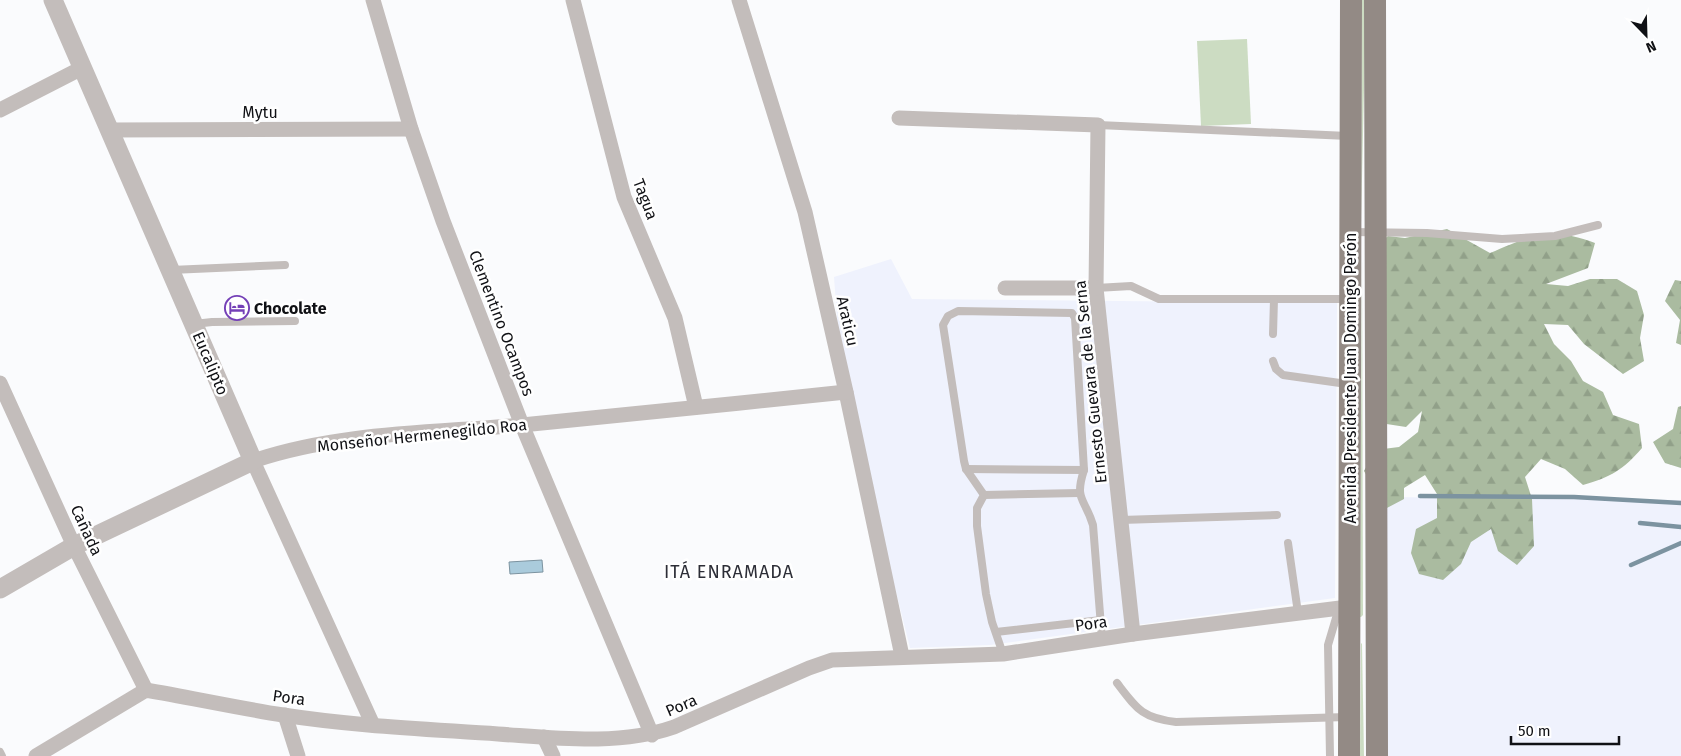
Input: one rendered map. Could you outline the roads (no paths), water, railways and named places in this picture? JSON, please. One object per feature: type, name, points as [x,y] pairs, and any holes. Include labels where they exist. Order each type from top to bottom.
[{"type":"main road","name":"Avenida Presidente Juan Domingo Perón","points":[[1349,756],[1339,718],[1345,613],[1351,384],[1351,0]]},
{"type":"main road","name":"Avenida Presidente Juan Domingo Perón","points":[[1375,0],[1374,232],[1377,756]]},
{"type":"main road","points":[[1345,613],[1376,625]]},
{"type":"street","name":"Eucalipto","points":[[53,0],[253,461],[373,725]]},
{"type":"street","name":"Clementino Ocampos","points":[[373,0],[410,129],[522,425],[652,735]]},
{"type":"street","name":"Tagua","points":[[573,0],[624,197],[675,318],[696,407]]},
{"type":"street","name":"Araticu","points":[[739,0],[805,212],[846,392],[902,656]]},
{"type":"street","points":[[0,110],[82,68]]},
{"type":"street","points":[[899,118],[1098,125]]},
{"type":"street","name":"Ernesto Guevara de la Serna","points":[[1098,125],[1096,288],[1133,634]]},
{"type":"street","name":"Mytu","points":[[110,130],[410,129]]},
{"type":"street","points":[[1005,288],[1096,288]]},
{"type":"street","name":"Cañada","points":[[0,383],[74,546],[146,690]]},
{"type":"street","name":"Monseñor Hermenegildo Roa","points":[[0,590],[74,546],[253,461],[283,451],[384,435],[522,425],[846,392]]},
{"type":"street","name":"Pora","points":[[146,690],[285,716],[373,725],[544,737],[597,738],[652,735],[832,660],[902,656],[1003,654],[1133,634],[1298,613],[1345,613]]},
{"type":"street","points":[[36,756],[146,690]]},
{"type":"street","points":[[285,716],[298,756]]},
{"type":"street","points":[[544,737],[553,756]]},
{"type":"lane","points":[[1098,125],[1351,136]]},
{"type":"lane","points":[[1351,232],[1427,233],[1502,239],[1555,236],[1598,225]]},
{"type":"lane","points":[[171,270],[285,265]]},
{"type":"lane","points":[[1096,288],[1131,286],[1159,299],[1351,299]]},
{"type":"lane","points":[[1273,334],[1274,298]]},
{"type":"lane","points":[[984,495],[966,469],[943,325],[948,316],[958,311],[1072,313],[1077,326],[1084,470],[1078,488],[1093,525],[1102,639]]},
{"type":"lane","points":[[194,324],[295,321]]},
{"type":"lane","points":[[1273,361],[1276,369],[1283,375],[1351,384]]},
{"type":"lane","points":[[966,469],[1084,470]]},
{"type":"lane","points":[[984,495],[1079,493]]},
{"type":"lane","points":[[984,495],[977,508],[977,526],[986,594],[1003,654]]},
{"type":"lane","points":[[1121,520],[1277,515]]},
{"type":"lane","points":[[1288,543],[1298,613]]},
{"type":"lane","points":[[996,632],[1101,620]]},
{"type":"lane","points":[[1117,683],[1137,709],[1155,720],[1176,722],[1339,718],[1330,756]]},
{"type":"lane","points":[[0,752],[2,756]]},
{"type":"water","points":[[542,560],[543,572],[510,574],[509,562]]},
{"type":"waterway","points":[[1420,496],[1574,497],[1681,503]]},
{"type":"waterway","points":[[1640,523],[1681,527]]},
{"type":"waterway","points":[[1631,565],[1681,543]]},
{"type":"place","name":"Chocolate","points":[[237,308]]},
{"type":"district","name":"ITÁ ENRAMADA","points":[[729,572]]}]
